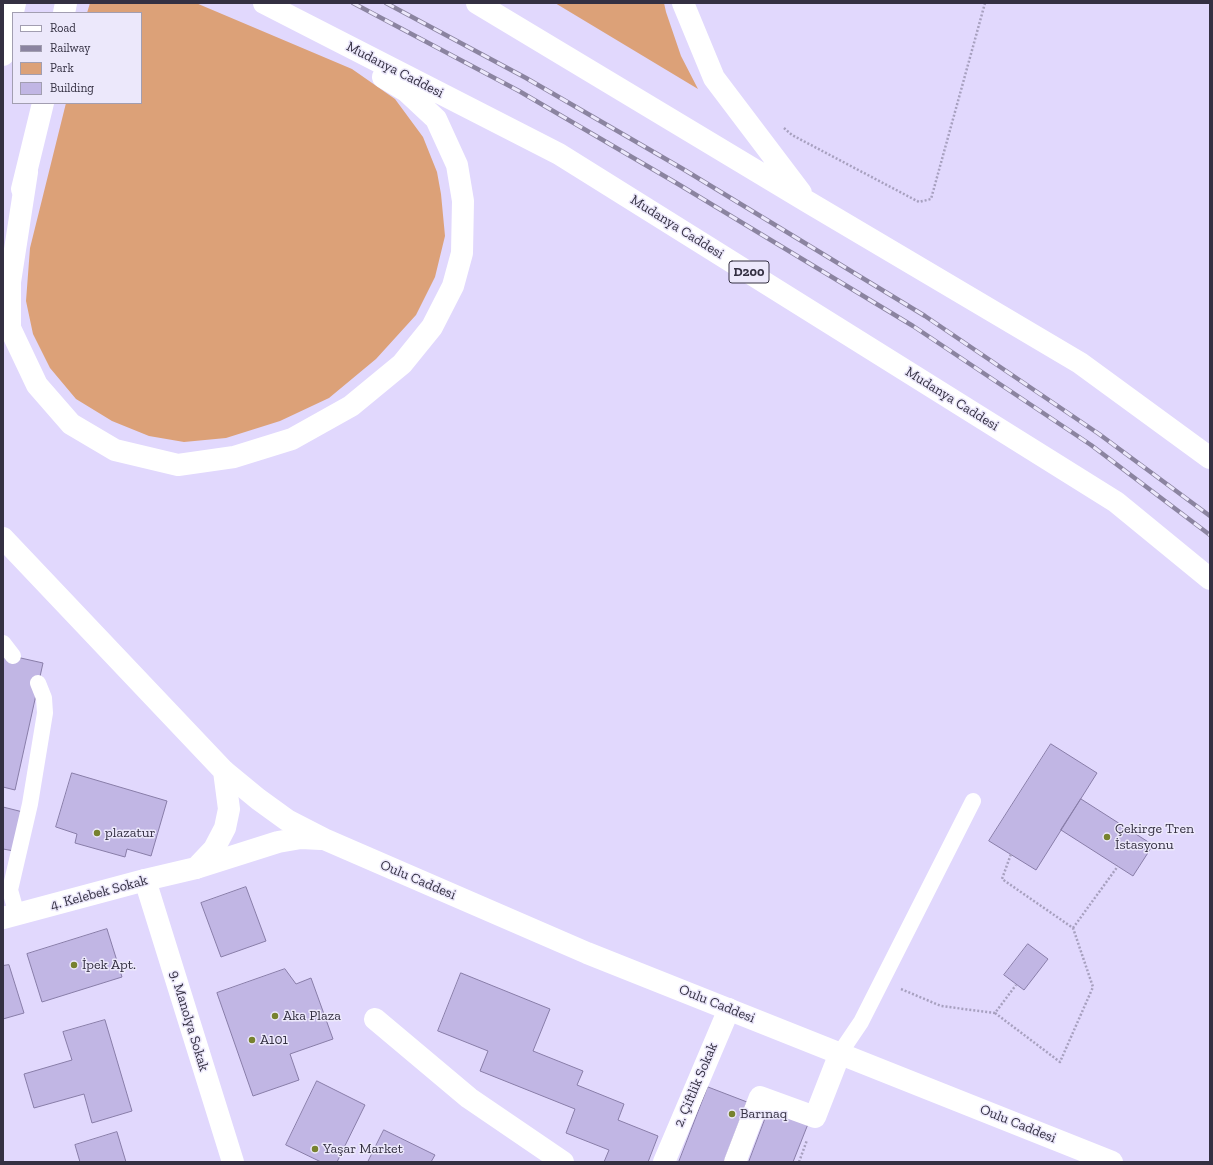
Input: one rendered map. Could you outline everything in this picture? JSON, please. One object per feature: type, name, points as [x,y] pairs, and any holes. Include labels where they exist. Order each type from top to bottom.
[{"type":"main road","points":[[476,3],[1080,363],[1210,458]]},
{"type":"main road","points":[[683,3],[714,78],[808,202]]},
{"type":"main road","points":[[27,172],[10,282],[10,328],[37,385],[71,424],[115,450],[178,465],[234,457],[292,439],[351,406],[402,364],[432,327],[453,286],[462,253],[463,201],[457,165],[436,119],[406,91],[270,7]]},
{"type":"main road","name":"Mudanya Caddesi","points":[[270,7],[559,154],[1116,502],[1210,579]]},
{"type":"main road","points":[[3,55],[12,16]]},
{"type":"main road","points":[[3,266],[43,104]]},
{"type":"main road","name":"Oulu Caddesi","points":[[3,538],[224,771],[258,799],[287,820],[324,839],[587,953],[1112,1162]]},
{"type":"main road","points":[[196,868],[214,849],[225,828],[229,808],[224,771]]},
{"type":"main road","name":"4. Kelebek Sokak","points":[[10,916],[196,868],[278,842],[301,838],[324,839]]},
{"type":"main road","name":"9. Manolya Sokak","points":[[145,880],[234,1162]]},
{"type":"main road","name":"2. Çiftlik Sokak","points":[[664,1162],[729,1009]]},
{"type":"main road","points":[[375,1019],[470,1098],[563,1162]]},
{"type":"main road","points":[[736,1162],[760,1096],[815,1118],[840,1053]]},
{"type":"lane","points":[[3,644],[13,656]]},
{"type":"lane","points":[[10,916],[10,890],[30,804],[45,713],[44,698],[38,683]]},
{"type":"lane","points":[[840,1053],[861,1022],[973,801]]},
{"type":"path","points":[[782,126],[792,135],[918,202],[931,199],[954,111],[985,3]]},
{"type":"path","points":[[883,980],[941,1006],[995,1012],[1060,1062],[1093,987],[1073,928],[1002,879],[1011,854]]},
{"type":"path","points":[[1073,928],[1118,866]]},
{"type":"path","points":[[995,1012],[1016,985]]},
{"type":"green space","points":[[90,3],[196,3],[352,69],[395,99],[423,137],[437,172],[441,194],[445,236],[435,277],[416,315],[376,359],[329,398],[280,421],[226,438],[184,442],[149,436],[112,421],[76,399],[50,368],[33,334],[26,301],[30,248],[66,104],[142,104],[142,12],[87,12]]},
{"type":"green space","points":[[555,3],[664,3],[681,56],[698,89]]},
{"type":"building","points":[[3,654],[43,663],[15,790],[3,787]]},
{"type":"building","points":[[1051,744],[1097,773],[1036,870],[989,841]]},
{"type":"building","points":[[72,773],[167,801],[151,856],[127,849],[125,857],[75,843],[77,834],[56,827]]},
{"type":"building","name":"Çekirge Tren İstasyonu","points":[[1081,799],[1153,845],[1133,876],[1061,830]]},
{"type":"building","points":[[3,807],[23,812],[14,851],[3,849]]},
{"type":"building","points":[[246,887],[266,941],[221,957],[201,903]]},
{"type":"building","name":"İpek Apt.","points":[[107,929],[122,977],[42,1002],[27,954]]},
{"type":"building","points":[[1028,944],[1048,959],[1024,990],[1004,975]]},
{"type":"building","points":[[9,965],[24,1013],[3,1019],[3,966]]},
{"type":"building","name":"Aka Plaza","points":[[285,969],[296,984],[311,978],[333,1039],[290,1054],[299,1080],[253,1096],[217,993]]},
{"type":"building","points":[[461,973],[550,1009],[533,1051],[583,1071],[577,1085],[624,1104],[618,1120],[658,1136],[648,1162],[604,1162],[609,1150],[566,1133],[575,1109],[480,1071],[488,1051],[438,1031]]},
{"type":"building","points":[[105,1020],[132,1111],[92,1123],[84,1094],[34,1108],[24,1074],[72,1060],[63,1032]]},
{"type":"building","points":[[317,1081],[365,1105],[337,1162],[321,1162],[286,1145]]},
{"type":"building","points":[[708,1087],[747,1102],[724,1162],[679,1162]]},
{"type":"building","points":[[769,1109],[808,1124],[793,1162],[749,1162]]},
{"type":"building","points":[[384,1130],[435,1155],[431,1162],[368,1162]]},
{"type":"building","points":[[117,1132],[126,1162],[80,1162],[75,1145]]},
{"type":"railway","points":[[353,3],[519,91],[678,184],[913,326],[1091,445],[1210,535]]},
{"type":"railway","points":[[386,3],[526,78],[683,169],[925,316],[1099,434],[1210,516]]},
{"type":"place","name":"plazatur","points":[[97,833]]},
{"type":"place","name":"Çekirge Tren İstasyonu","points":[[1107,837]]},
{"type":"place","name":"İpek Apt.","points":[[74,965]]},
{"type":"place","name":"Aka Plaza","points":[[275,1016]]},
{"type":"place","name":"A101","points":[[252,1040]]},
{"type":"place","name":"Barınaq","points":[[732,1114]]},
{"type":"place","name":"Yaşar Market","points":[[315,1149]]}]
